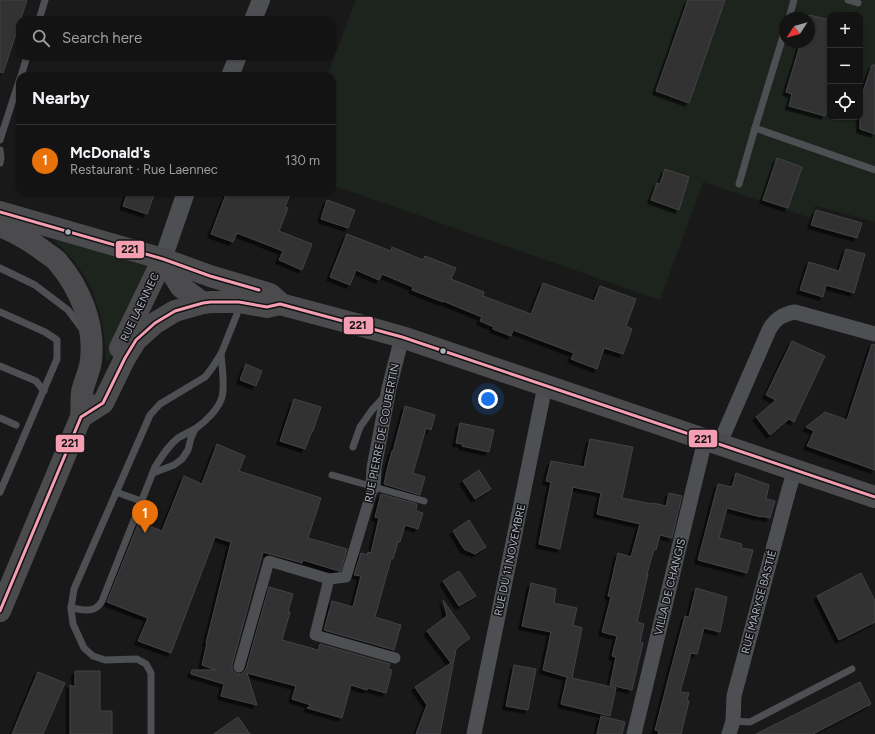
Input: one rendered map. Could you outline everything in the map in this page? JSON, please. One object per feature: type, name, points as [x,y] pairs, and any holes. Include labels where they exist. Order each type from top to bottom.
[{"type":"main road","points":[[0,212],[163,259],[210,276],[270,294],[280,304],[359,324],[402,337],[875,497]]},
{"type":"main road","name":"RUE LAENNEC","points":[[0,226],[16,232],[56,260],[74,285],[83,304],[88,319],[92,343],[91,361],[82,392],[82,417]]},
{"type":"main road","points":[[163,259],[181,287],[202,303]]},
{"type":"main road","name":"RUE LAENNEC","points":[[0,610],[82,417],[95,400],[163,259]]},
{"type":"main road","name":"RUE LAENNEC","points":[[82,417],[103,403],[125,358],[136,340],[155,322],[175,311],[202,303],[239,302],[267,306],[280,304]]},
{"type":"street","points":[[255,16],[261,0]]},
{"type":"street","points":[[232,72],[236,60]]},
{"type":"street","name":"RUE LAENNEC","points":[[163,259],[185,196]]},
{"type":"street","name":"VILLA DE CHANGIS","points":[[634,734],[712,442],[773,323],[779,317],[787,313],[795,312],[875,334]]},
{"type":"street","name":"RUE PIERRE DE COUBERTIN","points":[[239,667],[269,561],[329,578],[346,577],[373,487],[374,468],[388,393],[402,337]]},
{"type":"street","name":"RUE DU 11 NOVEMBRE","points":[[474,734],[545,386]]},
{"type":"street","name":"RUE MARYSE BASTIÉ","points":[[731,727],[734,696],[795,470]]},
{"type":"street","points":[[329,578],[315,635],[395,658]]},
{"type":"lane","points":[[39,16],[45,0]]},
{"type":"lane","points":[[791,12],[794,0]]},
{"type":"lane","points":[[848,0],[858,4]]},
{"type":"lane","points":[[739,184],[779,48]]},
{"type":"lane","points":[[22,72],[26,60]]},
{"type":"lane","points":[[0,140],[16,90]]},
{"type":"lane","points":[[755,128],[875,170]]},
{"type":"lane","points":[[0,150],[0,162]]},
{"type":"lane","points":[[0,268],[35,285],[68,310],[92,343]]},
{"type":"lane","points":[[151,734],[151,673],[146,664],[137,659],[105,660],[93,656],[84,648],[73,624],[71,608],[74,589],[150,415],[160,404],[205,377],[221,354],[237,314],[239,302]]},
{"type":"lane","points":[[0,312],[46,332],[57,340],[57,359],[0,492]]},
{"type":"lane","points":[[71,608],[84,610],[92,609],[98,606],[102,601],[155,467],[167,450],[179,438],[195,429],[205,421],[216,409],[222,399],[221,354]]},
{"type":"lane","points":[[0,366],[36,381],[44,391]]},
{"type":"lane","points":[[352,447],[360,427],[372,410],[388,393]]},
{"type":"lane","points":[[0,418],[16,425]]},
{"type":"lane","points":[[153,473],[174,465],[182,459],[188,450],[195,429]]},
{"type":"lane","points":[[332,475],[424,501]]},
{"type":"lane","points":[[116,492],[141,502]]},
{"type":"lane","points":[[731,727],[750,722],[852,669]]},
{"type":"shaded area","points":[[356,0],[875,0],[875,222],[815,206],[811,218],[703,182],[660,300],[336,186],[336,72],[329,72],[333,60],[336,60],[336,52]]},
{"type":"shaded area","points":[[54,239],[154,267],[153,272],[109,360],[107,361],[102,324],[94,294],[79,267]]},
{"type":"building","points":[[0,0],[27,0],[22,16],[16,16],[16,33],[3,73],[0,72]]},
{"type":"building","points":[[688,0],[725,0],[689,103],[656,91]]},
{"type":"building","points":[[815,16],[827,19],[827,110],[825,116],[789,106],[792,94],[786,92],[799,48],[815,48]]},
{"type":"building","points":[[872,65],[875,65],[875,134],[860,129],[860,120],[863,120],[863,92]]},
{"type":"building","points":[[777,158],[802,167],[788,208],[763,200]]},
{"type":"building","points":[[665,169],[689,177],[679,210],[651,200],[657,183],[660,184]]},
{"type":"building","points":[[127,196],[154,196],[147,214],[123,206]]},
{"type":"building","points":[[225,196],[289,196],[285,207],[288,208],[279,231],[312,244],[302,270],[279,260],[283,251],[237,233],[233,242],[211,234]]},
{"type":"building","points":[[327,200],[355,210],[348,228],[321,219]]},
{"type":"building","points":[[816,210],[862,223],[857,238],[811,225]]},
{"type":"building","points":[[347,234],[391,251],[392,247],[423,260],[425,256],[456,268],[451,279],[484,292],[483,296],[531,314],[543,283],[594,301],[600,286],[636,299],[626,326],[632,329],[623,354],[604,348],[597,369],[571,359],[574,353],[513,330],[511,336],[493,329],[494,327],[480,321],[482,317],[412,290],[413,287],[382,274],[379,280],[356,270],[350,285],[330,277]]},
{"type":"building","points":[[846,249],[865,254],[854,293],[826,285],[823,297],[800,290],[809,262],[839,271]]},
{"type":"building","points":[[792,341],[825,356],[794,422],[789,419],[770,435],[756,417],[776,400],[766,395]]},
{"type":"building","points":[[872,344],[875,345],[875,470],[807,446],[814,431],[806,427],[825,412],[847,420]]},
{"type":"building","points":[[246,364],[262,371],[256,386],[240,380]]},
{"type":"building","points":[[294,399],[321,407],[305,449],[280,441]]},
{"type":"building","points":[[405,406],[435,415],[431,430],[426,428],[413,473],[425,477],[420,495],[384,484]]},
{"type":"building","points":[[460,423],[494,430],[489,452],[462,446],[463,444],[456,443]]},
{"type":"building","points":[[590,439],[633,447],[622,498],[666,506],[669,493],[682,496],[672,538],[660,535],[656,550],[654,549],[647,574],[637,622],[644,624],[640,642],[643,643],[632,690],[610,685],[616,657],[612,656],[617,636],[602,632],[611,597],[608,596],[618,553],[631,557],[640,524],[597,514],[601,493],[573,487],[560,549],[539,544],[551,482],[546,481],[551,461],[584,467]]},
{"type":"building","points":[[217,444],[245,456],[239,471],[321,498],[308,538],[347,549],[341,571],[303,560],[302,563],[263,552],[232,669],[237,674],[241,674],[246,669],[269,587],[293,594],[288,612],[290,612],[282,640],[318,650],[320,644],[390,664],[388,669],[392,670],[386,693],[368,688],[367,690],[351,685],[342,718],[307,708],[311,705],[292,699],[296,686],[247,673],[257,705],[221,696],[224,684],[191,674],[192,670],[216,670],[202,665],[231,542],[215,537],[171,653],[138,641],[148,618],[107,602],[139,522],[162,531],[184,476],[202,484]]},
{"type":"building","points":[[479,470],[491,489],[475,499],[463,481]]},
{"type":"building","points":[[736,473],[769,485],[766,499],[775,501],[770,518],[727,508],[719,538],[742,544],[741,548],[753,550],[747,573],[698,560],[718,484],[732,487]]},
{"type":"building","points":[[381,494],[417,504],[416,511],[423,513],[418,529],[405,525],[393,559],[391,559],[375,617],[401,625],[394,650],[324,630],[332,601],[353,607],[361,576],[354,575],[361,553],[367,555],[368,552],[371,553],[379,518],[375,517]]},
{"type":"building","points":[[469,520],[486,547],[475,554],[464,549],[453,531]]},
{"type":"building","points":[[459,571],[476,596],[459,606],[443,581]]},
{"type":"building","points":[[861,573],[875,601],[875,622],[839,640],[817,596]]},
{"type":"building","points":[[531,583],[556,589],[554,603],[577,608],[573,625],[582,628],[572,678],[616,688],[610,716],[561,704],[567,677],[543,670],[551,632],[522,626]]},
{"type":"building","points":[[696,588],[727,597],[720,632],[704,628],[697,654],[691,653],[680,692],[689,693],[687,700],[689,701],[681,734],[658,734],[659,731],[655,730],[685,616],[689,617]]},
{"type":"building","points":[[443,600],[470,638],[456,649],[440,734],[416,734],[427,705],[415,687],[451,663],[427,631],[447,616]]},
{"type":"building","points":[[514,665],[536,669],[528,710],[506,706]]},
{"type":"building","points":[[75,671],[100,671],[100,711],[112,711],[112,734],[70,734],[70,685],[75,687]]},
{"type":"building","points":[[38,672],[65,683],[43,734],[12,734]]},
{"type":"building","points":[[860,682],[871,704],[813,734],[756,734]]},
{"type":"building","points":[[601,716],[625,722],[622,734],[597,734]]},
{"type":"building","points":[[238,717],[250,734],[214,734]]},
{"type":"transit line","name":"221","points":[[0,212],[163,259],[210,276],[259,290]]},
{"type":"transit line","name":"221","points":[[0,611],[81,417],[103,403],[125,358],[136,340],[155,323],[175,311],[203,303],[239,302],[267,307],[280,304],[402,337],[875,497]]},
{"type":"place","name":"McDonald's","points":[[145,533]]}]
